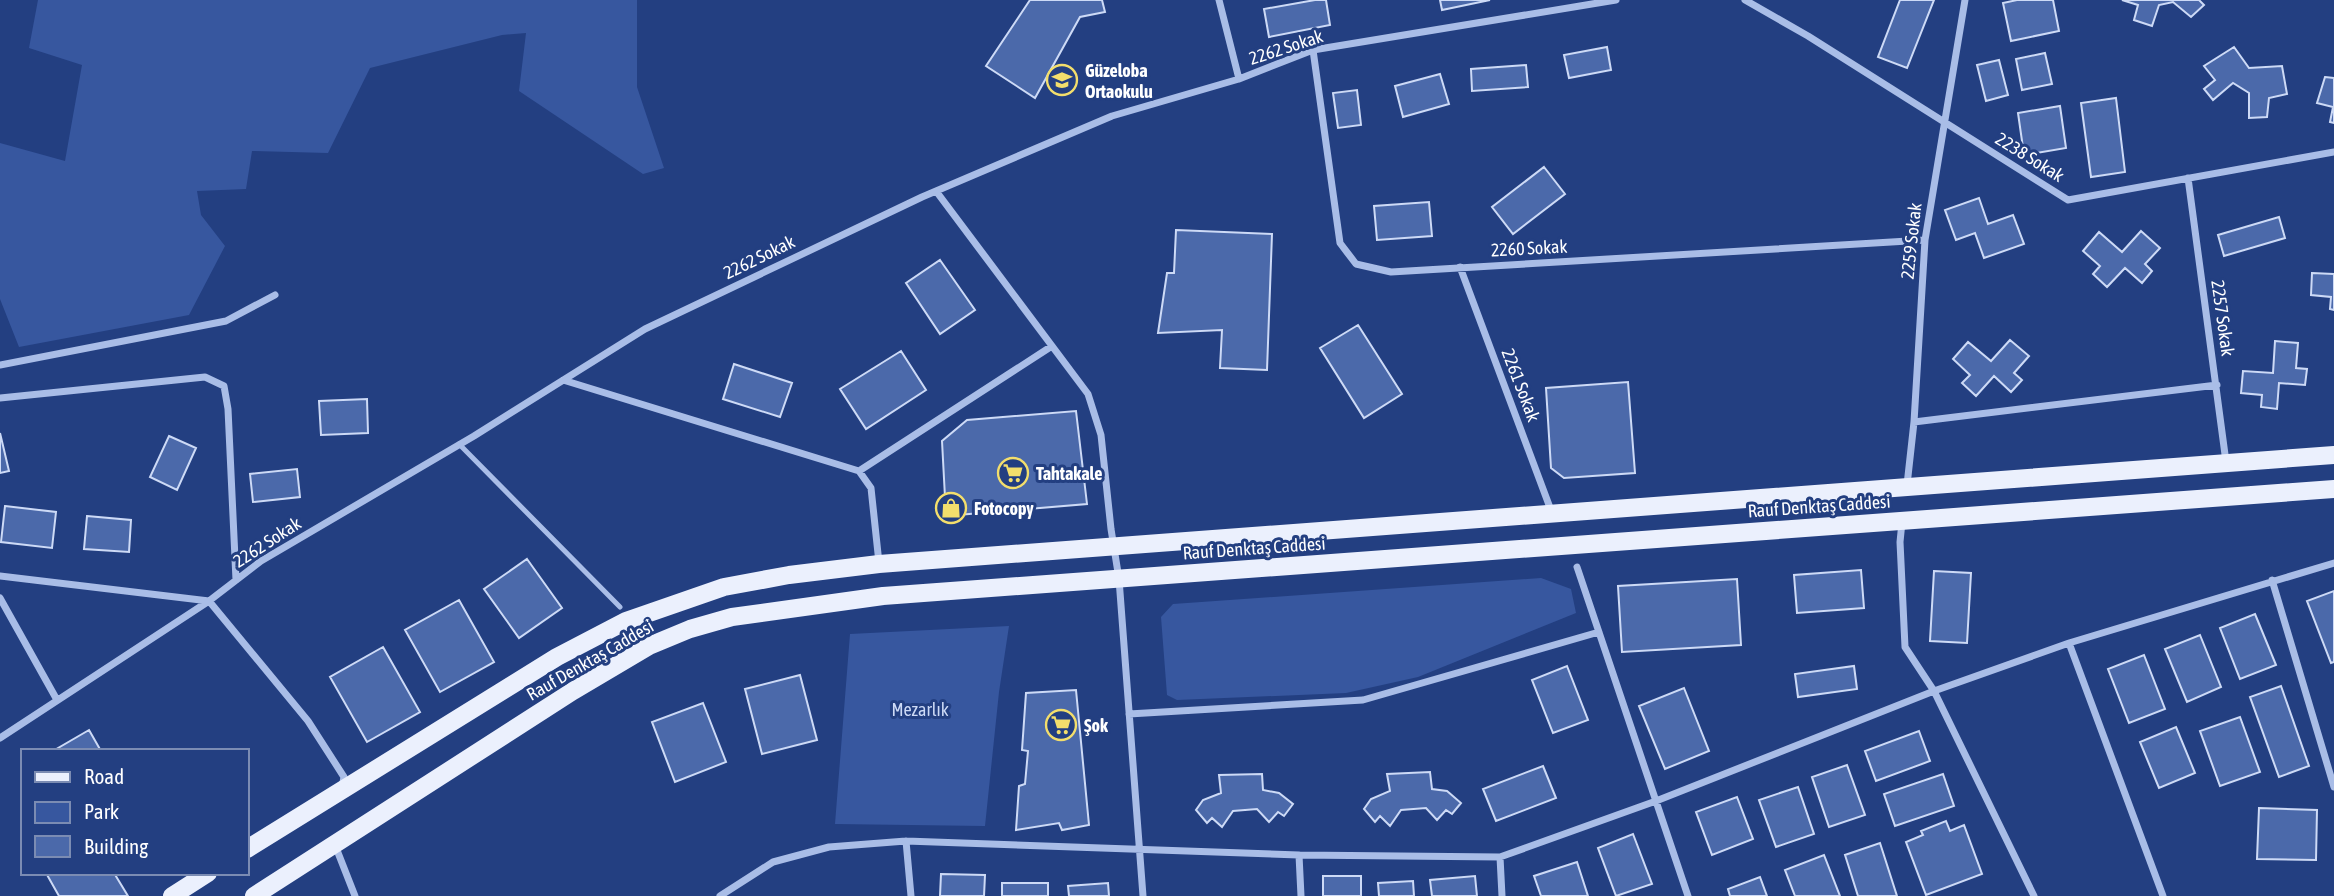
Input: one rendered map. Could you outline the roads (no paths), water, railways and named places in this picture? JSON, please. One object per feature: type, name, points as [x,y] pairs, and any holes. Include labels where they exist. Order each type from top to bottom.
[{"type":"main road","name":"Rauf Denktaş Caddesi","points":[[248,848],[557,657],[626,621],[724,587],[789,575],[879,564],[2334,455]]},
{"type":"main road","name":"Rauf Denktaş Caddesi","points":[[254,896],[573,691],[649,646],[690,629],[732,617],[883,596],[2334,489]]},
{"type":"main road","points":[[172,896],[205,875]]},
{"type":"street","points":[[1219,0],[1239,79]]},
{"type":"street","name":"2262 Sokak","points":[[0,738],[209,601],[261,561],[459,444],[645,329],[936,191],[1112,116],[1239,79],[1313,50],[1616,0]]},
{"type":"street","name":"2238 Sokak","points":[[1745,0],[1808,36],[2068,200],[2334,152]]},
{"type":"street","name":"2259 Sokak","points":[[1907,487],[1914,422],[1925,240],[1965,0]]},
{"type":"street","name":"2260 Sokak","points":[[1313,50],[1340,243],[1356,264],[1391,272],[1925,240]]},
{"type":"street","name":"2257 Sokak","points":[[2188,178],[2226,463]]},
{"type":"street","points":[[936,191],[1088,394],[1101,435],[1119,579],[1143,896]]},
{"type":"street","name":"2261 Sokak","points":[[1460,267],[1552,514]]},
{"type":"street","points":[[0,365],[226,321],[275,295]]},
{"type":"street","points":[[859,471],[1052,346]]},
{"type":"street","points":[[0,398],[205,377],[224,386],[228,409],[236,580]]},
{"type":"street","points":[[564,380],[859,471],[871,488],[879,564]]},
{"type":"street","points":[[1914,422],[2217,385]]},
{"type":"street","points":[[1902,521],[1900,542],[1905,647],[1934,691],[2034,896]]},
{"type":"street","points":[[720,896],[773,862],[829,847],[906,841],[1299,855],[1500,857],[1656,801],[1934,691],[2069,643],[2334,563]]},
{"type":"street","points":[[1577,567],[1688,896]]},
{"type":"street","points":[[0,576],[209,601],[309,721],[344,777],[342,789]]},
{"type":"street","points":[[2272,580],[2334,787]]},
{"type":"street","points":[[0,598],[57,700]]},
{"type":"street","points":[[1129,714],[1363,700],[1599,632]]},
{"type":"street","points":[[2069,643],[2163,896]]},
{"type":"street","points":[[906,841],[911,896]]},
{"type":"street","points":[[335,845],[355,896]]},
{"type":"street","points":[[1299,855],[1301,896]]},
{"type":"street","points":[[1500,857],[1502,896]]},
{"type":"lane","points":[[459,444],[620,607]]},
{"type":"place","name":"Güzeloba Ortaokulu","points":[[1062,80]]},
{"type":"place","name":"Tahtakale","points":[[1013,473]]},
{"type":"place","name":"Fotocopy","points":[[951,508]]},
{"type":"place","name":"Şok","points":[[1061,725]]},
{"type":"park label","name":"Mezarlık","points":[[920,709]]}]
